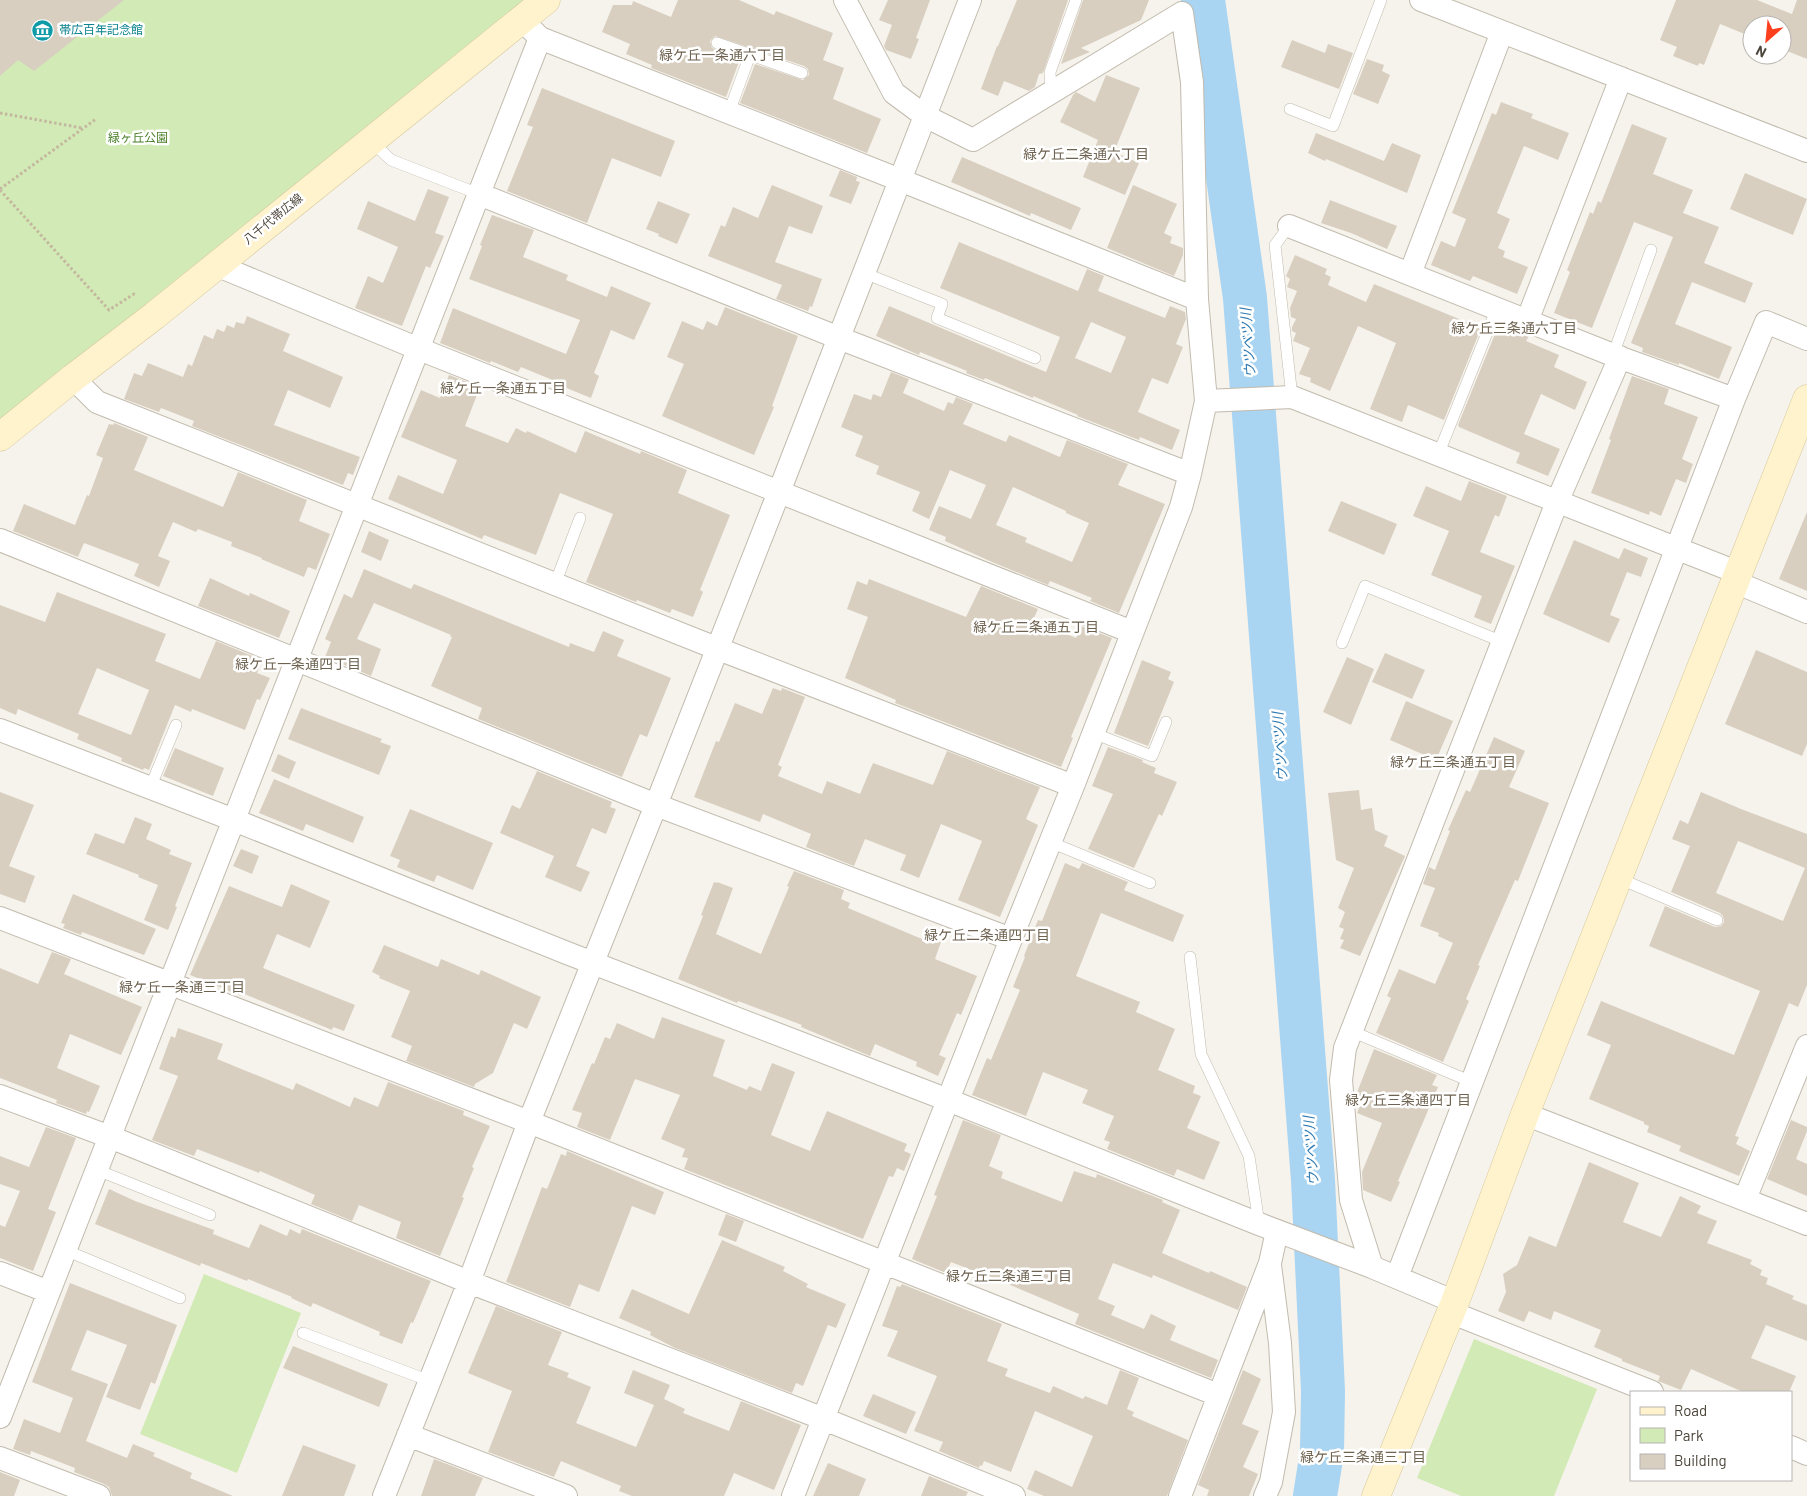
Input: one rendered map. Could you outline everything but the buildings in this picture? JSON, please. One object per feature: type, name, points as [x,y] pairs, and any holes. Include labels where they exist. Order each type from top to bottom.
[{"type":"street","name":"八千代帯広線","points":[[0,437],[371,141],[531,29],[546,0]]},
{"type":"street","points":[[384,1496],[469,1282],[528,1122],[656,805],[970,0]]},
{"type":"street","points":[[1421,0],[1807,151]]},
{"type":"street","points":[[793,1496],[1181,508],[1214,400],[1197,299],[1192,82],[1181,6],[1051,92],[973,140],[925,116],[894,93],[849,2]]},
{"type":"street","points":[[0,1417],[479,194],[531,29],[729,112],[1197,299]]},
{"type":"street","points":[[1410,274],[1502,32]]},
{"type":"street","points":[[1527,321],[1621,78]]},
{"type":"street","points":[[479,194],[839,338],[1190,474]]},
{"type":"street","points":[[1289,226],[1616,356],[1734,400]]},
{"type":"street","points":[[216,264],[418,349],[1132,632]]},
{"type":"street","points":[[1397,1278],[1734,400],[1766,322],[1807,339]]},
{"type":"street","points":[[1372,1266],[1351,1200],[1341,1080],[1345,1048],[1616,356]]},
{"type":"street","points":[[73,378],[97,402],[716,648],[1073,786]]},
{"type":"street","points":[[1214,400],[1287,397],[1677,550],[1807,612]]},
{"type":"street","points":[[1376,1496],[1452,1307],[1525,1114],[1807,399]]},
{"type":"street","points":[[0,540],[656,805],[1011,939]]},
{"type":"street","points":[[0,730],[234,820],[1275,1230],[1372,1266],[1452,1307],[1650,1391]]},
{"type":"street","points":[[0,918],[528,1122],[1218,1395]]},
{"type":"street","points":[[1744,1200],[1805,1059]]},
{"type":"street","points":[[0,1096],[110,1137],[469,1282],[824,1419],[1014,1496]]},
{"type":"street","points":[[1525,1114],[1807,1224]]},
{"type":"street","points":[[1180,1496],[1270,1263],[1275,1230]]},
{"type":"street","points":[[1266,1496],[1271,1482],[1284,1412],[1280,1343],[1270,1263]]},
{"type":"street","points":[[0,1273],[49,1292]]},
{"type":"street","points":[[408,1435],[566,1496]]},
{"type":"street","points":[[1792,1447],[1807,1454]]},
{"type":"street","points":[[0,1458],[99,1496]]},
{"type":"lane","points":[[1051,92],[1050,72],[1076,0]]},
{"type":"lane","points":[[1290,109],[1333,126],[1380,0]]},
{"type":"lane","points":[[717,43],[802,74]]},
{"type":"lane","points":[[729,112],[750,55]]},
{"type":"lane","points":[[371,141],[391,160],[479,194]]},
{"type":"lane","points":[[1287,397],[1276,245],[1289,226]]},
{"type":"lane","points":[[1616,356],[1651,250]]},
{"type":"lane","points":[[864,273],[942,304],[937,318],[1035,358]]},
{"type":"lane","points":[[1438,455],[1497,308]]},
{"type":"lane","points":[[555,584],[580,518]]},
{"type":"lane","points":[[1342,643],[1365,586],[1503,642]]},
{"type":"lane","points":[[1093,733],[1152,756],[1166,722]]},
{"type":"lane","points":[[150,788],[176,725]]},
{"type":"lane","points":[[1050,842],[1150,883]]},
{"type":"lane","points":[[1618,878],[1717,920]]},
{"type":"lane","points":[[1190,957],[1201,1054],[1249,1156],[1275,1230]]},
{"type":"lane","points":[[1351,1031],[1472,1082]]},
{"type":"lane","points":[[97,1170],[210,1215]]},
{"type":"lane","points":[[65,1250],[180,1298]]},
{"type":"lane","points":[[303,1333],[430,1381]]},
{"type":"path","points":[[0,113],[83,128]]},
{"type":"path","points":[[96,119],[0,190],[109,310],[134,294],[154,316]]},
{"type":"green space","name":"緑ヶ丘公園","points":[[0,0],[533,0],[0,425]]},
{"type":"green space","points":[[204,1274],[301,1313],[237,1473],[140,1434]]},
{"type":"green space","points":[[1474,1339],[1597,1389],[1554,1496],[1461,1496],[1417,1478]]},
{"type":"waterway","name":"ウツベツ川","points":[[1203,0],[1245,298],[1313,1180],[1323,1391],[1322,1452],[1315,1496]]},
{"type":"place","name":"帯広百年記念館","points":[[43,30]]},
{"type":"district","name":"緑ケ丘一条通六丁目","points":[[722,55]]},
{"type":"district","name":"緑ケ丘二条通六丁目","points":[[1086,154]]},
{"type":"district","name":"緑ケ丘三条通六丁目","points":[[1514,328]]},
{"type":"district","name":"緑ケ丘一条通五丁目","points":[[503,388]]},
{"type":"district","name":"緑ケ丘二条通五丁目","points":[[1036,627]]},
{"type":"district","name":"緑ケ丘一条通四丁目","points":[[298,664]]},
{"type":"district","name":"緑ケ丘三条通五丁目","points":[[1453,762]]},
{"type":"district","name":"緑ケ丘二条通四丁目","points":[[987,935]]},
{"type":"district","name":"緑ケ丘一条通三丁目","points":[[182,987]]},
{"type":"district","name":"緑ケ丘三条通四丁目","points":[[1408,1100]]},
{"type":"district","name":"緑ケ丘二条通三丁目","points":[[1009,1276]]},
{"type":"district","name":"緑ケ丘三条通三丁目","points":[[1363,1457]]}]
